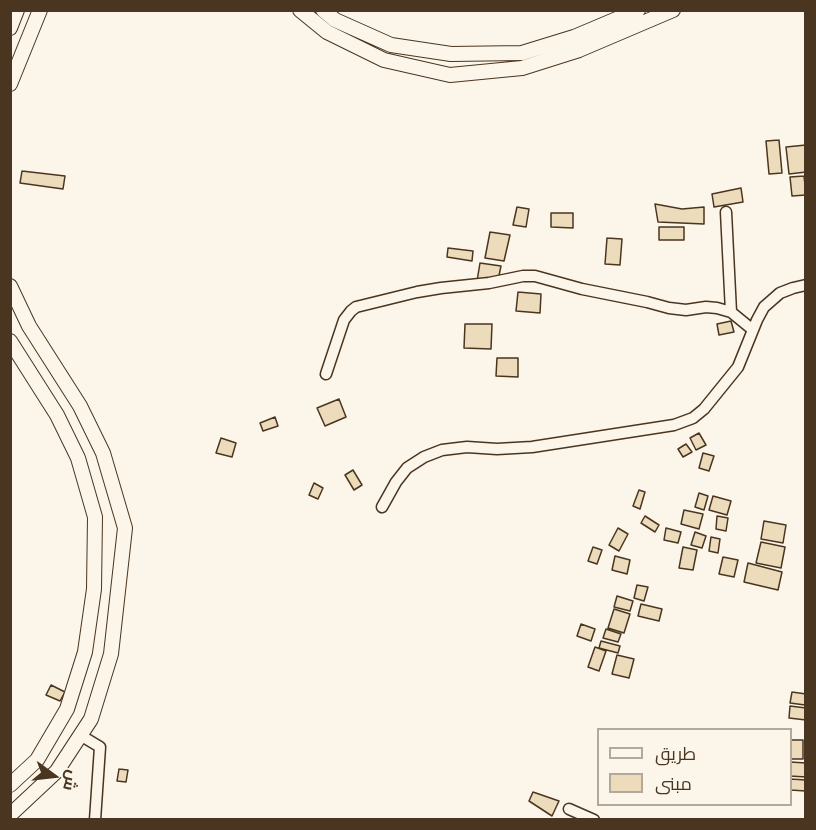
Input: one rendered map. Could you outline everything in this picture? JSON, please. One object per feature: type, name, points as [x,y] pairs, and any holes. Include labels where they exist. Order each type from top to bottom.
[{"type":"main road","points":[[10,28],[17,10]]},
{"type":"main road","points":[[10,84],[39,10]]},
{"type":"main road","points":[[300,10],[327,32],[384,60],[450,75],[522,68],[579,50],[673,10]]},
{"type":"main road","points":[[323,10],[335,20],[391,45],[451,54],[522,52],[574,37],[638,10]]},
{"type":"main road","points":[[404,65],[408,47]]},
{"type":"main road","points":[[10,286],[29,326],[80,406],[103,453],[125,528],[111,654],[91,719],[57,771],[10,815]]},
{"type":"main road","points":[[10,341],[57,415],[78,458],[95,517],[94,589],[85,652],[68,709],[37,760],[10,785]]},
{"type":"street","points":[[726,212],[731,312]]},
{"type":"street","points":[[326,374],[347,315],[356,307],[417,292],[500,282],[523,276],[535,276],[669,308],[686,310],[712,307],[731,312],[753,330]]},
{"type":"street","points":[[382,507],[407,468],[424,457],[442,450],[467,447],[497,449],[532,447],[674,425],[686,421],[699,414],[738,367],[764,307],[774,296],[806,285]]},
{"type":"street","points":[[80,735],[100,747],[95,819]]},
{"type":"street","points":[[569,809],[594,819]]},
{"type":"building","points":[[779,140],[782,173],[769,174],[766,141]]},
{"type":"building","points":[[806,145],[806,172],[789,174],[786,147]]},
{"type":"building","points":[[22,171],[65,176],[63,189],[20,183]]},
{"type":"building","points":[[804,176],[806,195],[792,196],[790,177]]},
{"type":"building","points":[[741,188],[743,202],[714,207],[712,194]]},
{"type":"building","points":[[655,204],[682,209],[704,207],[704,224],[658,222]]},
{"type":"building","points":[[517,207],[529,209],[526,227],[513,225]]},
{"type":"building","points":[[551,213],[573,213],[573,228],[551,227]]},
{"type":"building","points":[[659,227],[684,227],[684,240],[659,240]]},
{"type":"building","points":[[490,232],[510,235],[504,261],[485,258]]},
{"type":"building","points":[[607,238],[622,239],[620,265],[605,264]]},
{"type":"building","points":[[448,248],[473,251],[472,261],[447,257]]},
{"type":"building","points":[[480,263],[501,266],[497,285],[477,281]]},
{"type":"building","points":[[518,292],[541,294],[540,313],[516,311]]},
{"type":"building","points":[[731,321],[734,332],[719,335],[717,324]]},
{"type":"building","points":[[465,324],[492,324],[491,349],[464,348]]},
{"type":"building","points":[[497,358],[518,358],[518,377],[496,376]]},
{"type":"building","points":[[339,399],[346,417],[325,426],[317,408]]},
{"type":"building","points":[[275,417],[278,426],[263,431],[260,423]]},
{"type":"building","points":[[699,433],[706,445],[696,450],[690,438]]},
{"type":"building","points":[[221,438],[236,443],[232,457],[216,453]]},
{"type":"building","points":[[686,444],[692,452],[683,457],[678,449]]},
{"type":"building","points":[[703,453],[714,456],[709,471],[699,468]]},
{"type":"building","points":[[353,470],[362,485],[354,490],[345,475]]},
{"type":"building","points":[[314,483],[323,488],[318,499],[309,495]]},
{"type":"building","points":[[639,490],[645,492],[640,509],[633,506]]},
{"type":"building","points":[[699,493],[708,496],[704,510],[695,507]]},
{"type":"building","points":[[713,496],[731,501],[727,515],[709,510]]},
{"type":"building","points":[[684,510],[703,514],[699,529],[681,524]]},
{"type":"building","points":[[645,516],[659,525],[655,532],[641,523]]},
{"type":"building","points":[[717,516],[728,518],[726,531],[716,529]]},
{"type":"building","points":[[764,521],[786,525],[783,543],[761,539]]},
{"type":"building","points":[[618,528],[628,534],[619,551],[609,545]]},
{"type":"building","points":[[666,528],[681,532],[678,543],[664,540]]},
{"type":"building","points":[[695,532],[706,536],[702,548],[691,545]]},
{"type":"building","points":[[711,537],[720,539],[718,553],[709,551]]},
{"type":"building","points":[[761,542],[785,547],[781,568],[756,563]]},
{"type":"building","points":[[593,547],[602,550],[597,564],[588,561]]},
{"type":"building","points":[[683,547],[697,550],[693,570],[679,568]]},
{"type":"building","points":[[615,556],[630,560],[627,574],[612,570]]},
{"type":"building","points":[[723,557],[738,560],[734,577],[719,574]]},
{"type":"building","points":[[748,563],[782,572],[778,590],[744,582]]},
{"type":"building","points":[[637,585],[648,587],[644,601],[634,598]]},
{"type":"building","points":[[617,596],[633,601],[630,611],[614,607]]},
{"type":"building","points":[[641,604],[662,609],[659,621],[638,616]]},
{"type":"building","points":[[614,609],[630,614],[624,633],[608,628]]},
{"type":"building","points":[[581,624],[595,629],[591,641],[577,636]]},
{"type":"building","points":[[606,629],[621,634],[618,642],[603,638]]},
{"type":"building","points":[[601,641],[620,646],[618,653],[599,648]]},
{"type":"building","points":[[595,647],[606,651],[599,671],[588,667]]},
{"type":"building","points":[[617,655],[634,659],[629,678],[612,674]]},
{"type":"building","points":[[51,685],[65,692],[60,701],[46,695]]},
{"type":"building","points":[[792,692],[806,694],[805,705],[790,703]]},
{"type":"building","points":[[790,706],[806,708],[806,720],[789,718]]},
{"type":"building","points":[[792,740],[803,740],[803,759],[792,759]]},
{"type":"building","points":[[792,762],[806,763],[806,777],[792,776]]},
{"type":"building","points":[[119,769],[128,770],[126,782],[117,781]]},
{"type":"building","points":[[792,779],[806,780],[806,791],[792,790]]},
{"type":"building","points":[[533,792],[559,801],[552,816],[529,801]]}]
